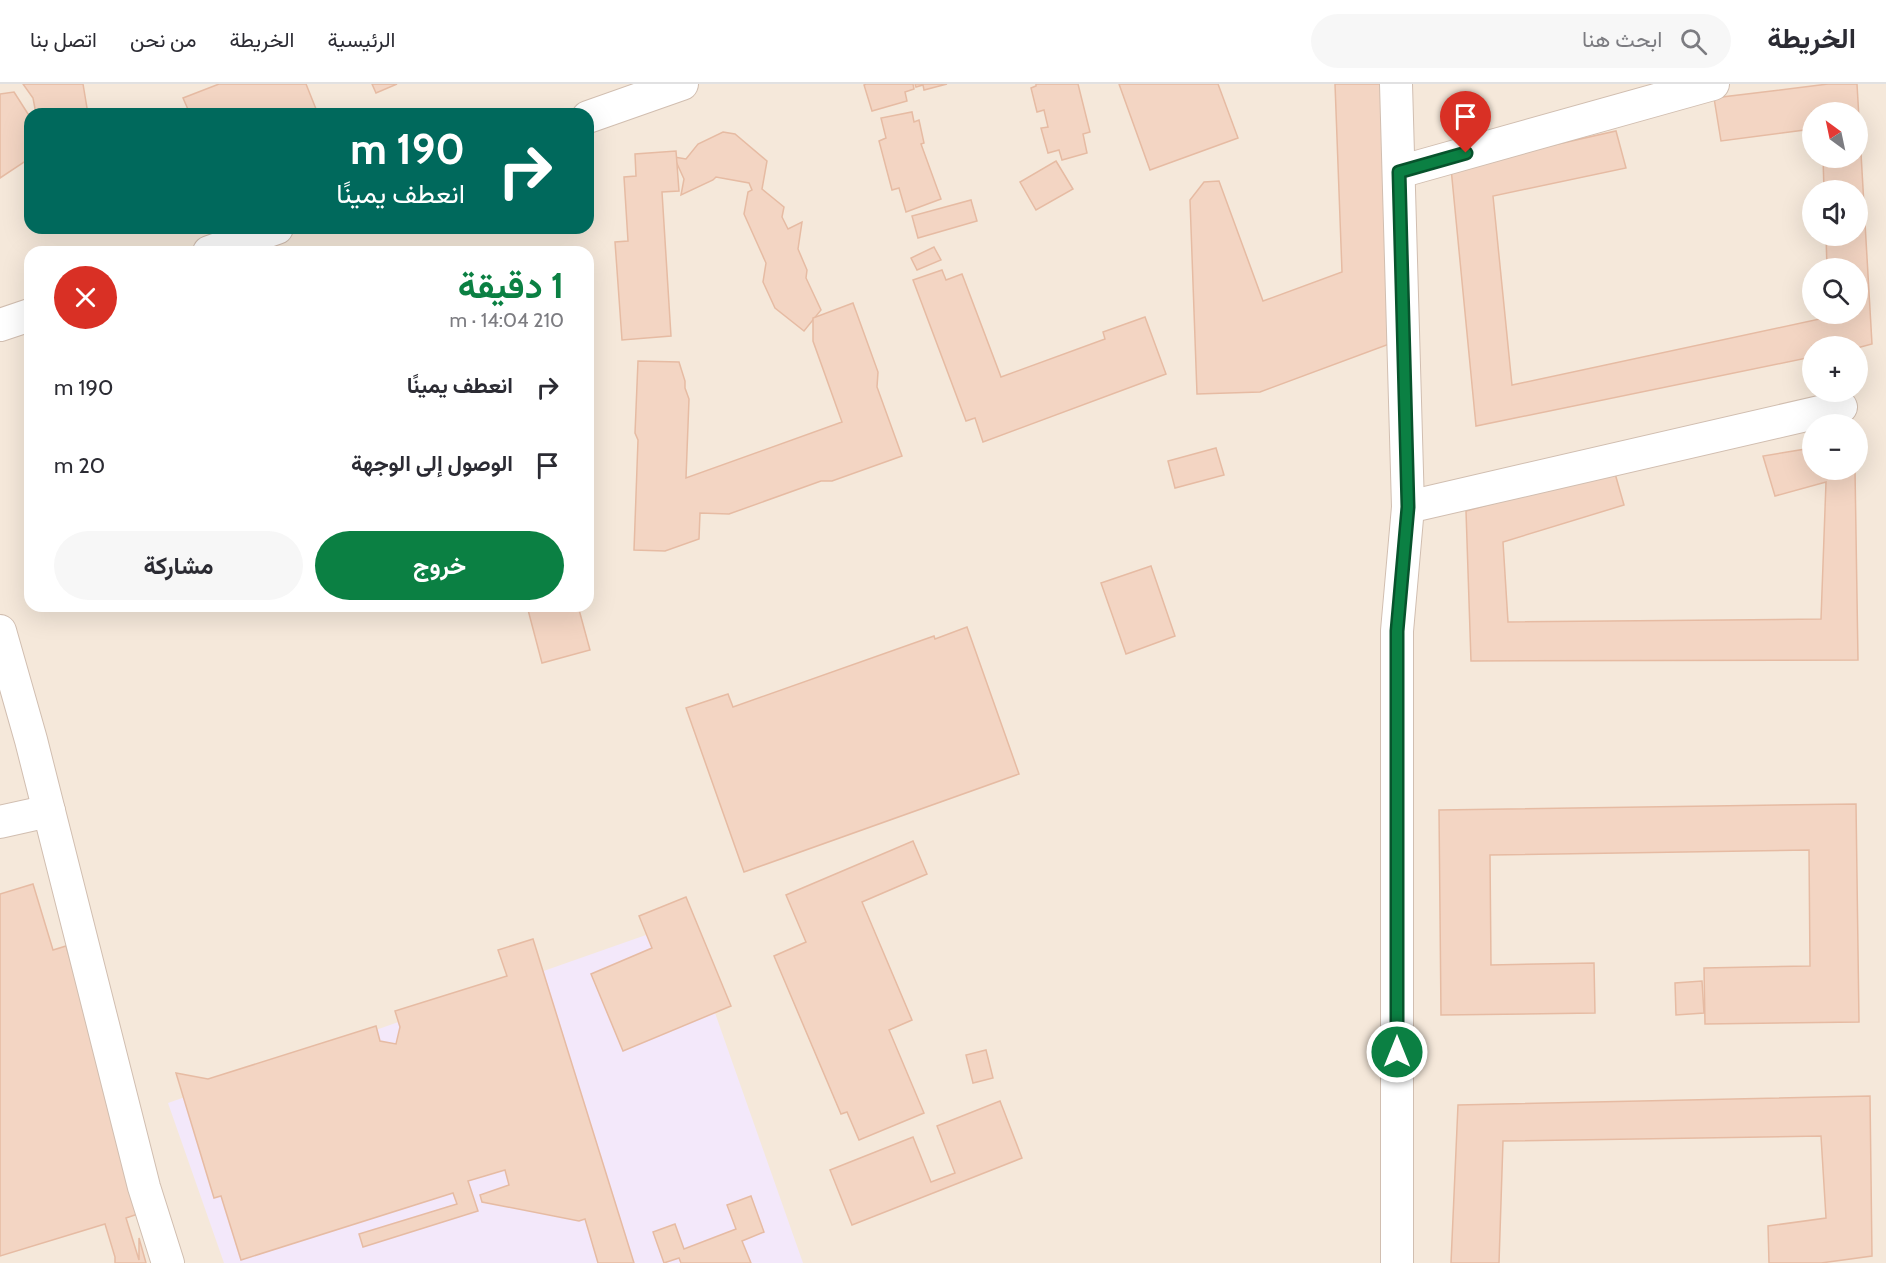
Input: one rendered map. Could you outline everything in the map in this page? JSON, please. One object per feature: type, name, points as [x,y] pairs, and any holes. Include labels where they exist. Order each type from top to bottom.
[{"type":"street","points":[[594,115],[682,84]]},
{"type":"street","points":[[1396,84],[1408,507],[1397,631],[1397,1263]]},
{"type":"street","points":[[1399,172],[1713,84]]},
{"type":"street","points":[[226,246],[260,234]]},
{"type":"street","points":[[0,326],[24,317]]},
{"type":"street","points":[[1408,507],[1841,407]]},
{"type":"street","points":[[0,631],[31,740],[144,1187],[168,1263]]},
{"type":"street","points":[[0,822],[49,811]]},
{"type":"shaded area","points":[[0,84],[1886,84],[1886,1263],[0,1263]]},
{"type":"shaded area","points":[[683,922],[803,1263],[224,1263],[168,1103]]},
{"type":"building","points":[[23,84],[83,84],[87,108],[35,108],[33,98]]},
{"type":"building","points":[[219,84],[306,84],[316,108],[187,108],[183,98]]},
{"type":"building","points":[[372,84],[397,84],[376,93]]},
{"type":"building","points":[[913,84],[914,89],[905,92],[907,101],[872,111],[864,85]]},
{"type":"building","points":[[915,84],[947,84],[924,90],[923,85],[916,87]]},
{"type":"building","points":[[1036,84],[1078,84],[1090,132],[1083,134],[1087,153],[1062,160],[1059,150],[1048,153],[1041,128],[1048,127],[1044,110],[1037,112],[1031,88]]},
{"type":"building","points":[[1119,84],[1218,84],[1238,138],[1150,170]]},
{"type":"building","points":[[1335,84],[1382,84],[1392,343],[1260,392],[1197,394],[1190,200],[1204,182],[1219,181],[1263,301],[1342,272]]},
{"type":"building","points":[[1828,84],[1857,84],[1858,102],[1802,102],[1802,130],[1721,141],[1714,98]]},
{"type":"building","points":[[14,92],[24,108],[24,162],[0,178],[0,94]]},
{"type":"building","points":[[912,112],[914,122],[919,120],[924,143],[921,144],[941,199],[906,212],[899,188],[892,190],[879,141],[886,138],[881,118]]},
{"type":"building","points":[[1616,131],[1626,168],[1493,196],[1512,385],[1802,323],[1868,324],[1868,275],[1872,344],[1868,345],[1868,336],[1802,336],[1802,359],[1476,426],[1451,168]]},
{"type":"building","points":[[723,132],[735,134],[767,161],[762,189],[784,207],[782,217],[788,229],[802,222],[798,249],[807,270],[806,278],[821,310],[804,331],[775,308],[763,282],[766,263],[744,214],[748,192],[752,190],[749,183],[716,177],[681,195],[684,179],[674,157],[686,159],[698,144]]},
{"type":"building","points":[[676,151],[679,191],[662,192],[671,336],[622,340],[615,242],[628,241],[624,177],[636,176],[635,154]]},
{"type":"building","points":[[1056,161],[1073,189],[1036,210],[1020,182]]},
{"type":"building","points":[[1823,168],[1862,168],[1863,180],[1824,180]]},
{"type":"building","points":[[971,200],[977,221],[918,238],[912,216]]},
{"type":"building","points":[[1826,246],[1866,246],[1867,258],[1827,258]]},
{"type":"building","points":[[934,247],[941,260],[917,270],[911,258]]},
{"type":"building","points":[[942,270],[946,280],[962,274],[1001,377],[1105,339],[1103,332],[1145,317],[1166,374],[983,442],[975,418],[966,421],[913,280]]},
{"type":"building","points":[[853,303],[878,372],[877,387],[902,456],[832,481],[821,481],[729,514],[700,513],[699,539],[665,551],[634,550],[638,361],[679,362],[689,399],[686,478],[842,422],[813,341],[813,318]]},
{"type":"building","points":[[1216,448],[1224,475],[1175,488],[1168,461]]},
{"type":"building","points":[[1802,450],[1802,480],[1855,480],[1858,660],[1471,661],[1466,511],[1614,470],[1624,505],[1503,542],[1508,622],[1821,619],[1826,482],[1775,496],[1763,456]]},
{"type":"building","points":[[1151,566],[1175,636],[1126,654],[1101,583]]},
{"type":"building","points":[[529,612],[580,612],[590,650],[542,663]]},
{"type":"building","points":[[967,627],[1019,774],[744,872],[686,708],[728,694],[733,707],[934,636],[935,639]]},
{"type":"building","points":[[1856,804],[1859,1022],[1705,1024],[1704,968],[1810,966],[1809,850],[1490,855],[1491,965],[1594,963],[1595,1013],[1441,1015],[1439,810]]},
{"type":"building","points":[[913,841],[927,874],[862,902],[912,1020],[889,1030],[924,1113],[859,1140],[847,1112],[841,1114],[774,956],[806,942],[786,895]]},
{"type":"building","points":[[33,884],[53,950],[66,946],[140,1194],[138,1214],[126,1218],[139,1260],[139,1238],[146,1263],[115,1263],[105,1224],[0,1256],[0,894]]},
{"type":"building","points":[[686,897],[731,1006],[623,1051],[591,974],[652,948],[639,916]]},
{"type":"building","points":[[533,939],[634,1263],[598,1263],[585,1219],[579,1221],[482,1202],[480,1195],[509,1185],[505,1170],[468,1181],[478,1211],[363,1247],[359,1234],[457,1204],[453,1193],[241,1260],[221,1196],[214,1198],[176,1073],[208,1079],[376,1026],[380,1041],[396,1044],[400,1027],[395,1011],[507,976],[498,950]]},
{"type":"building","points":[[1702,981],[1704,1013],[1676,1015],[1675,983]]},
{"type":"building","points":[[986,1050],[993,1078],[973,1083],[966,1055]]},
{"type":"building","points":[[1870,1096],[1872,1256],[1821,1263],[1769,1263],[1768,1226],[1826,1218],[1821,1136],[1503,1141],[1499,1263],[1451,1263],[1458,1105]]},
{"type":"building","points":[[1000,1101],[1022,1158],[852,1225],[830,1170],[913,1137],[931,1182],[955,1173],[937,1126]]},
{"type":"building","points":[[751,1196],[764,1232],[742,1241],[751,1263],[681,1263],[679,1258],[664,1263],[653,1232],[675,1224],[684,1249],[736,1229],[727,1205]]},
{"type":"route","points":[[1397,1052],[1397,631],[1408,507],[1399,172],[1466,153]]}]
